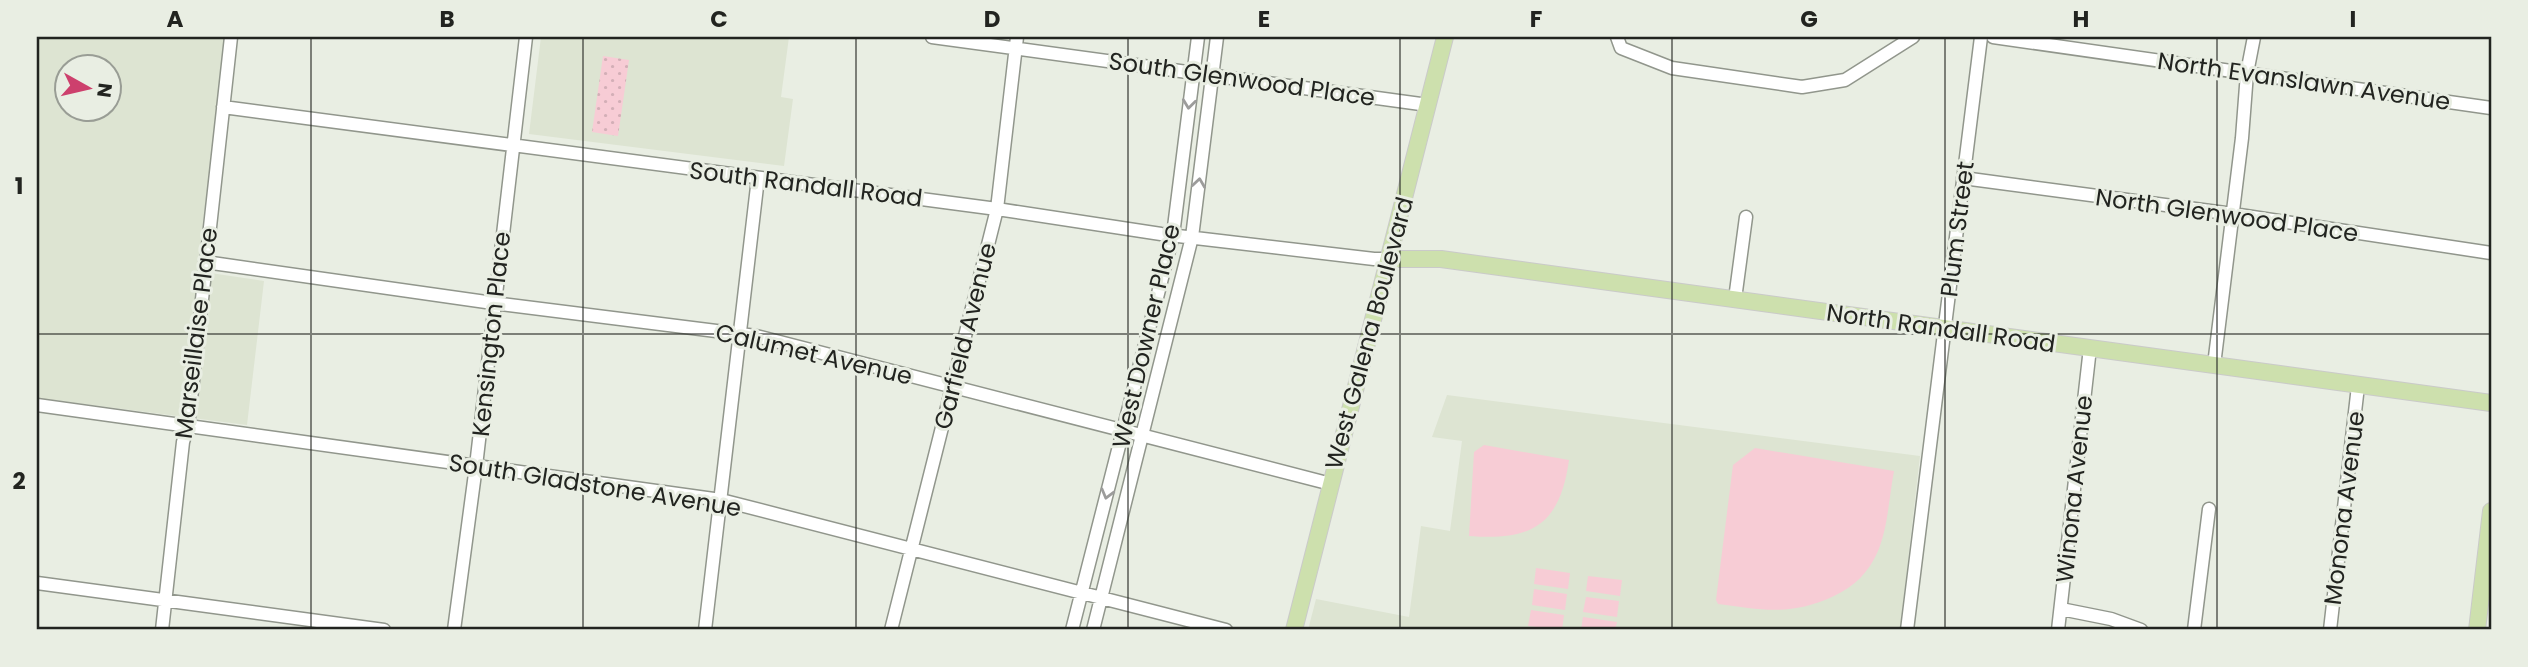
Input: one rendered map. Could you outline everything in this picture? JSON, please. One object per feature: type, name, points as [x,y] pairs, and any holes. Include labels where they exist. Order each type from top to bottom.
[{"type":"main road","name":"West Galena Boulevard","points":[[1294,630],[1445,37]]},
{"type":"main road","name":"North Randall Road","points":[[1390,259],[1441,259],[2491,403]]},
{"type":"main road","points":[[2477,630],[2491,511]]},
{"type":"street","name":"Marseillaise Place","points":[[162,630],[183,442],[188,426],[231,37]]},
{"type":"street","name":"Kensington Place","points":[[454,630],[526,37]]},
{"type":"street","name":"South Glenwood Place","points":[[932,37],[1017,42],[1193,73],[1428,105]]},
{"type":"street","name":"West Downer Place","points":[[1072,630],[1173,235],[1198,37]]},
{"type":"street","name":"West Downer Place","points":[[1093,630],[1192,237],[1217,37]]},
{"type":"street","points":[[1617,37],[1621,48],[1672,68],[1802,87],[1845,80],[1913,37]]},
{"type":"street","name":"Plum Street","points":[[1907,630],[1981,37]]},
{"type":"street","name":"North Evanslawn Avenue","points":[[1993,37],[2491,108]]},
{"type":"street","points":[[2214,365],[2253,37]]},
{"type":"street","name":"Garfield Avenue","points":[[891,630],[997,209],[1017,42]]},
{"type":"street","name":"South Randall Road","points":[[223,107],[997,209],[1173,235],[1390,259]]},
{"type":"street","points":[[705,630],[758,178]]},
{"type":"street","name":"North Glenwood Place","points":[[1963,178],[2233,214],[2491,253]]},
{"type":"street","points":[[1735,299],[1746,217]]},
{"type":"street","name":"Calumet Avenue","points":[[205,262],[494,303],[740,333],[1331,484]]},
{"type":"street","name":"Winona Avenue","points":[[2058,630],[2090,348]]},
{"type":"street","name":"Monona Avenue","points":[[2330,630],[2358,386]]},
{"type":"street","name":"South Gladstone Avenue","points":[[37,405],[721,500],[1226,630]]},
{"type":"street","points":[[2194,630],[2209,509]]},
{"type":"street","points":[[37,583],[384,630]]},
{"type":"street","points":[[2061,609],[2112,619],[2141,630]]},
{"type":"shaded area","points":[[37,37],[226,37],[197,271],[264,281],[247,425],[37,398]]},
{"type":"shaded area","points":[[541,37],[789,37],[781,97],[793,99],[784,166],[529,134]]},
{"type":"shaded area","points":[[603,56],[629,60],[618,136],[592,132]]},
{"type":"shaded area","points":[[1447,395],[1920,456],[1900,630],[1308,630],[1316,599],[1409,617],[1421,526],[1450,531],[1462,441],[1432,437]]},
{"type":"shaded area","points":[[1484,445],[1569,460],[1558,500],[1550,514],[1539,524],[1510,535],[1469,536],[1474,452]]},
{"type":"shaded area","points":[[1755,448],[1894,471],[1886,522],[1878,551],[1866,572],[1848,588],[1819,602],[1790,609],[1718,604],[1716,600],[1733,465]]},
{"type":"shaded area","points":[[1536,568],[1570,573],[1568,589],[1534,584]]},
{"type":"shaded area","points":[[1588,576],[1622,580],[1620,596],[1586,591]]},
{"type":"shaded area","points":[[1534,589],[1567,594],[1565,610],[1532,605]]},
{"type":"shaded area","points":[[1586,597],[1619,601],[1617,617],[1583,612]]},
{"type":"shaded area","points":[[1531,610],[1564,615],[1562,630],[1528,626]]},
{"type":"shaded area","points":[[1583,617],[1617,622],[1615,630],[1581,630]]}]
